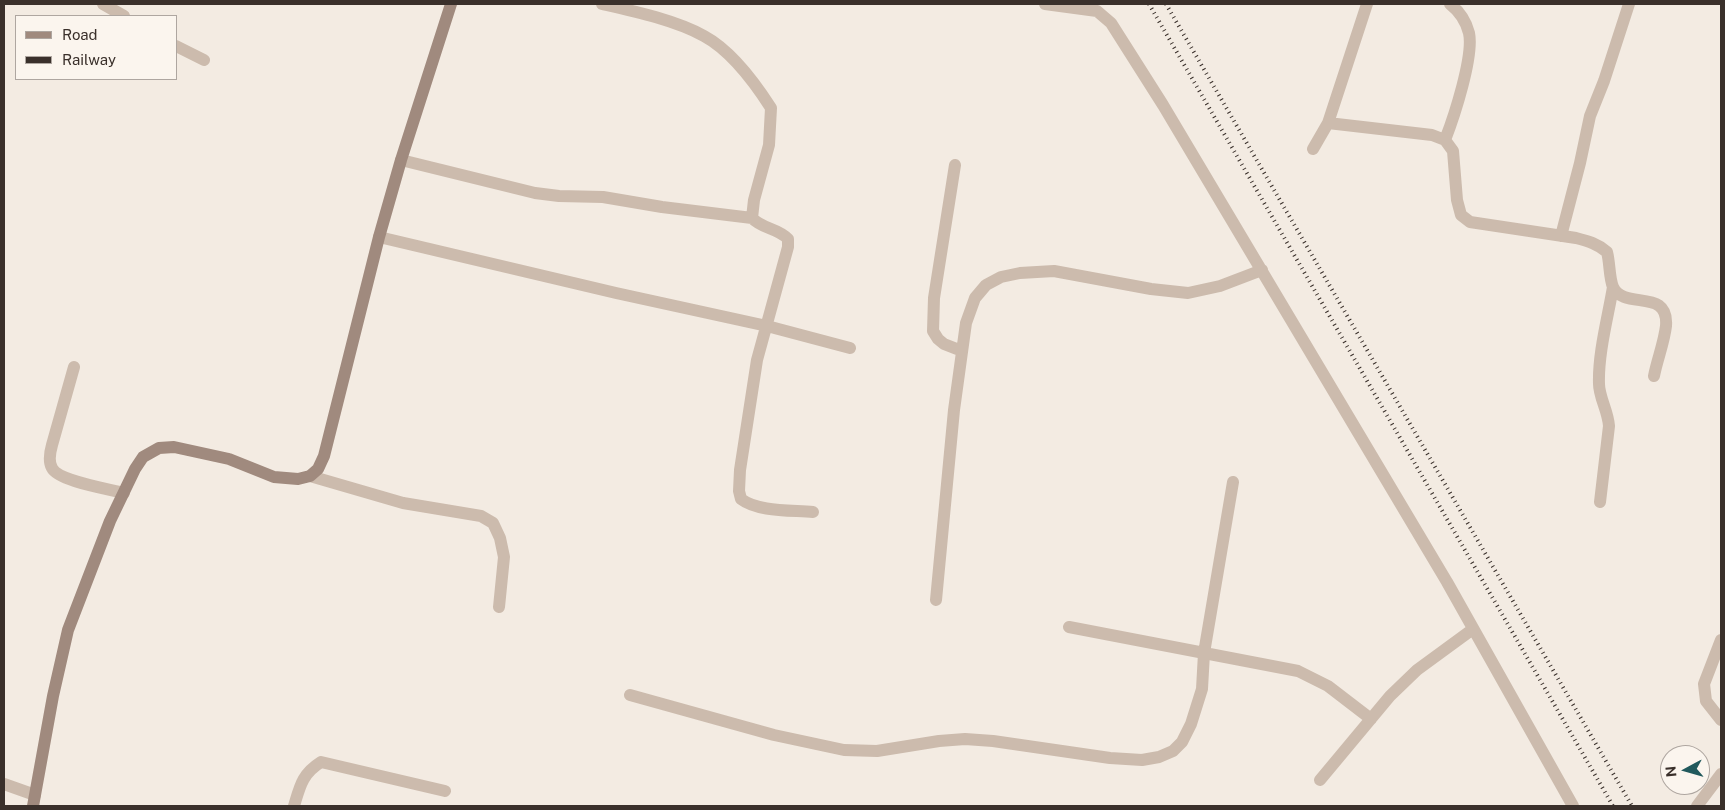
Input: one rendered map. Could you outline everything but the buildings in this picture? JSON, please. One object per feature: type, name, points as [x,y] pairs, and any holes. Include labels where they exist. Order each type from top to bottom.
[{"type":"street","points":[[103,4],[122,15]]},
{"type":"street","points":[[4,784],[34,801],[53,696],[68,630],[110,522],[135,469],[143,457],[159,448],[174,447],[229,460],[274,477],[298,479],[310,476],[318,469],[324,456],[379,236],[401,160],[451,4]]},
{"type":"street","points":[[602,4],[630,10],[676,24],[705,36],[727,53],[765,98],[772,108],[772,122],[769,145],[754,200],[752,218]]},
{"type":"street","points":[[1045,4],[1097,11],[1111,23],[1163,105],[1262,270],[1473,629],[1573,806]]},
{"type":"street","points":[[1313,149],[1328,123],[1367,4]]},
{"type":"street","points":[[1445,140],[1454,117],[1462,86],[1468,54],[1469,34],[1458,10],[1450,4]]},
{"type":"street","points":[[1561,236],[1590,116],[1604,81],[1629,4]]},
{"type":"street","points":[[178,47],[204,60]]},
{"type":"street","points":[[1328,123],[1432,136],[1445,140],[1453,151],[1457,200],[1461,214],[1470,222],[1587,240],[1600,246],[1607,252],[1613,287],[1602,353],[1599,385],[1608,415],[1609,426],[1600,502]]},
{"type":"street","points":[[401,160],[535,193],[611,198],[662,207],[752,218],[757,224],[784,234],[788,239],[788,247],[784,268],[757,360],[741,461],[740,492],[741,499],[748,504],[761,508],[813,512]]},
{"type":"street","points":[[955,165],[934,298],[933,331],[944,344],[962,351]]},
{"type":"street","points":[[379,236],[616,293],[767,326],[850,348]]},
{"type":"street","points":[[936,600],[954,410],[966,323],[975,298],[986,285],[1002,277],[1020,273],[1054,271],[1151,289],[1188,293],[1220,286],[1262,270]]},
{"type":"street","points":[[1613,287],[1618,293],[1628,298],[1658,304],[1664,312],[1666,326],[1654,376]]},
{"type":"street","points":[[74,367],[52,445],[51,466],[56,473],[66,478],[124,493]]},
{"type":"street","points":[[310,476],[403,503],[480,516],[493,523],[500,538],[504,557],[499,607]]},
{"type":"street","points":[[630,695],[774,735],[844,750],[877,751],[939,741],[965,739],[994,741],[1110,758],[1142,760],[1159,757],[1172,751],[1182,742],[1191,724],[1202,689],[1204,653],[1233,482]]},
{"type":"street","points":[[1068,627],[1298,671],[1328,686],[1370,719]]},
{"type":"street","points":[[1320,780],[1390,696],[1417,670],[1473,629]]},
{"type":"street","points":[[1721,640],[1704,684],[1706,701],[1721,720]]},
{"type":"street","points":[[294,806],[301,782],[310,769],[321,762],[445,791]]},
{"type":"street","points":[[1697,806],[1720,779]]},
{"type":"railway","points":[[1149,4],[1613,806]]},
{"type":"railway","points":[[1166,4],[1632,806]]}]
